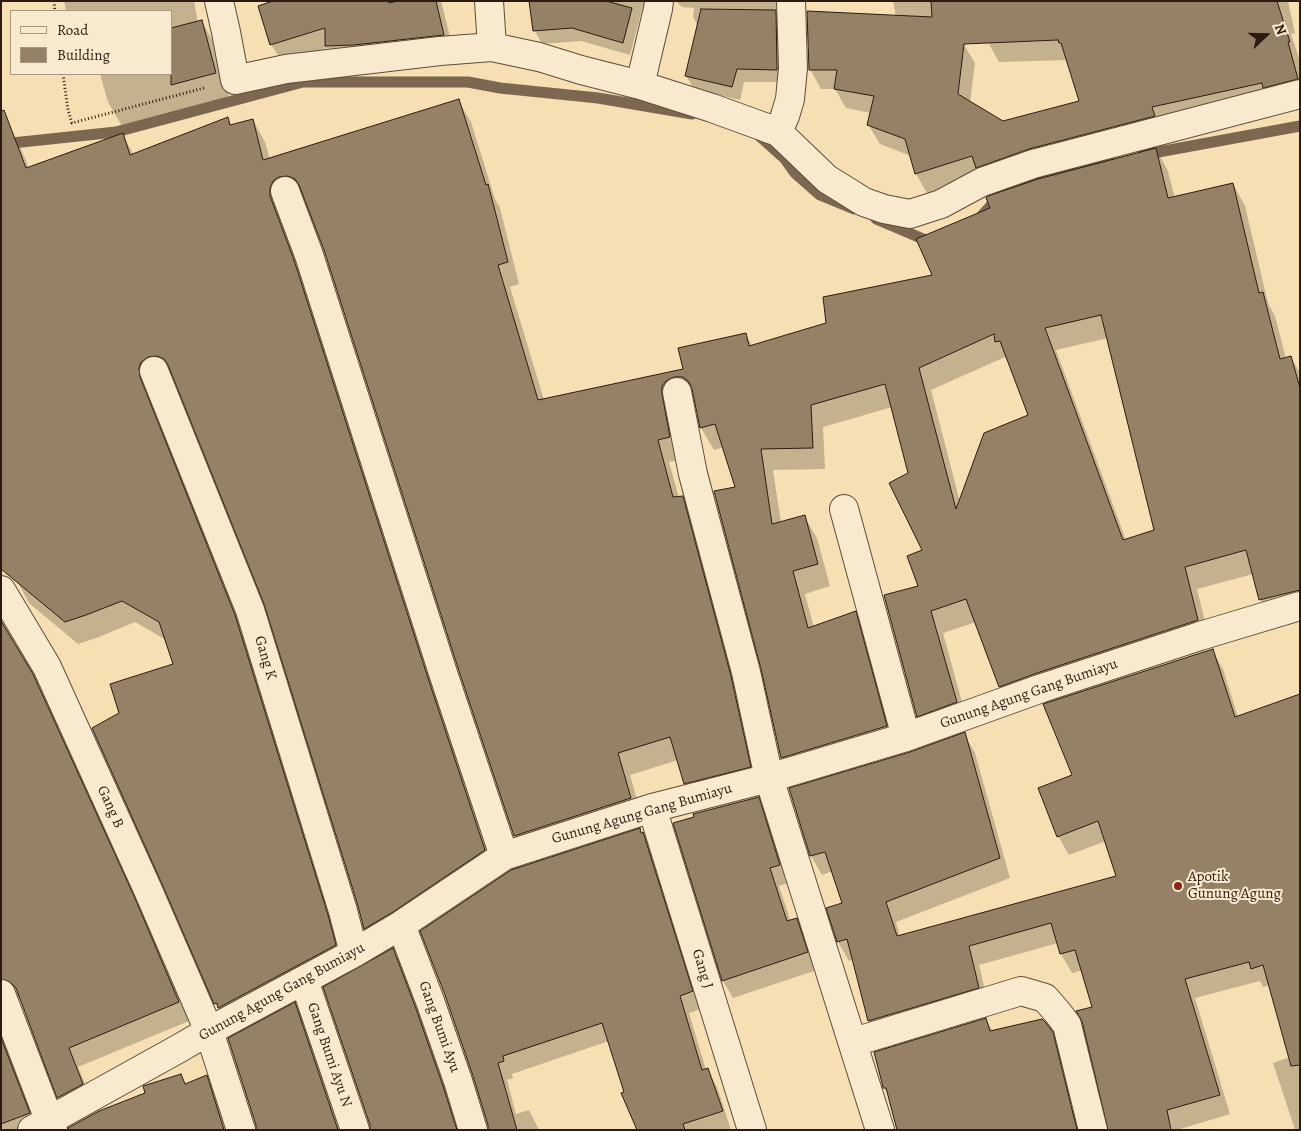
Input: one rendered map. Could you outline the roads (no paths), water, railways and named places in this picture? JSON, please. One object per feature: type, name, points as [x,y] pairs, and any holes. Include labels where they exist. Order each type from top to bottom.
[{"type":"street","points":[[219,1],[235,80],[286,69],[440,51],[492,47],[539,57],[640,85],[778,132],[827,179],[864,202],[884,210],[910,214],[940,204],[982,182],[1033,164],[1300,94]]},
{"type":"street","points":[[489,1],[492,47]]},
{"type":"street","points":[[640,85],[659,1]]},
{"type":"street","points":[[778,132],[790,99],[793,68],[792,1]]},
{"type":"street","points":[[285,191],[309,256],[504,856]]},
{"type":"street","name":"Gang K","points":[[154,371],[250,610],[354,953]]},
{"type":"street","points":[[677,392],[693,474],[746,672],[769,778],[854,1042],[880,1130]]},
{"type":"street","points":[[844,508],[906,737]]},
{"type":"street","name":"Gang B","points":[[1,590],[46,666],[148,890],[209,1030],[241,1130]]},
{"type":"street","name":"Gunung Agung Gang Bumiayu","points":[[45,1127],[209,1030],[354,953],[401,925],[504,856],[652,808],[769,778],[906,737],[1042,688],[1200,636],[1300,606]]},
{"type":"street","name":"Gang J","points":[[652,808],[752,1130]]},
{"type":"street","name":"Gang Bumi Ayu","points":[[401,925],[446,1045],[473,1130]]},
{"type":"street","name":"Gang Bumi Ayu N","points":[[304,980],[355,1130]]},
{"type":"street","points":[[854,1042],[1021,991],[1045,998],[1067,1025],[1093,1130]]},
{"type":"street","points":[[1,994],[45,1127]]},
{"type":"waterway","points":[[3,144],[116,132],[303,82],[468,82],[500,88],[598,98],[692,114]]},
{"type":"waterway","points":[[1142,155],[1300,126]]},
{"type":"waterway","points":[[756,133],[785,159],[795,173],[820,195],[854,209]]},
{"type":"waterway","points":[[979,219],[996,200],[1009,190],[1045,173],[1109,161]]},
{"type":"waterway","points":[[876,219],[928,241],[933,241]]},
{"type":"place","name":"Apotik Gunung Agung","points":[[1178,886]]}]
